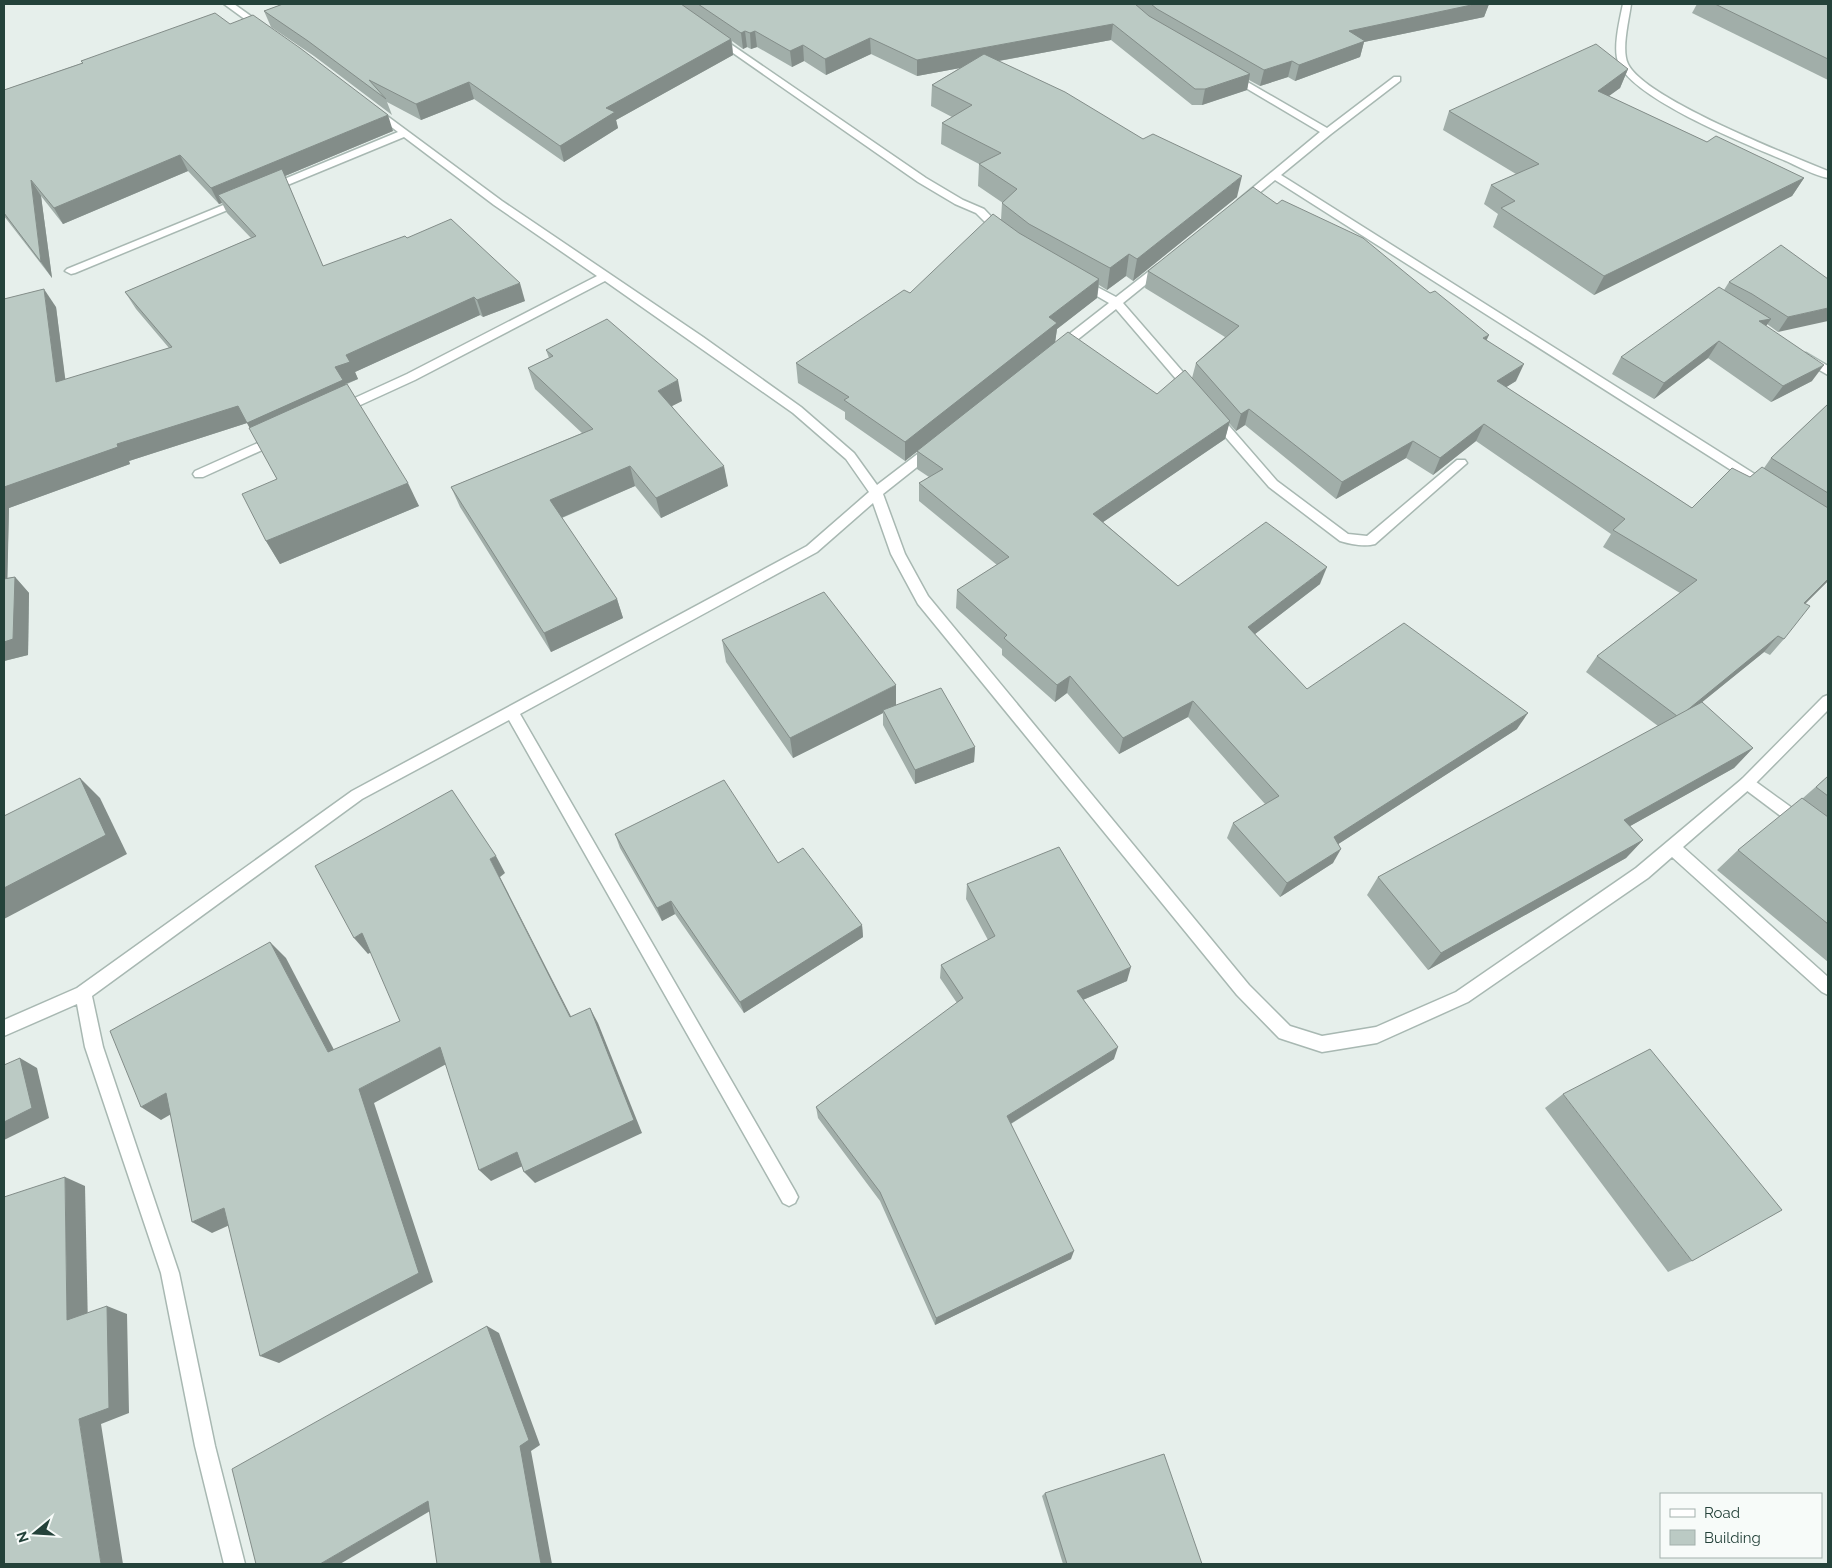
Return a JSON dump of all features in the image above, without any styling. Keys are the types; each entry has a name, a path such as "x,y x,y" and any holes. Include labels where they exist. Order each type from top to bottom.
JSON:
{"street":[{"path":"228,4 278,38"},
{"path":"1628,4 1622,39 1623,65 1635,81 1666,100 1736,135 1828,175"},
{"path":"708,32 922,180 959,202 980,211 1009,238"},
{"path":"1226,73 1328,132"},
{"path":"1231,211 1397,79"},
{"path":"361,100 498,203 699,340 797,410 850,456 876,493 898,554 924,600 1243,990 1285,1032 1322,1044 1377,1035 1462,997 1642,873 1747,783 1828,701"},
{"path":"72,271 406,133"},
{"path":"1276,176 1778,494"},
{"path":"1050,355 1173,257"},
{"path":"331,413 411,377 604,277"},
{"path":"1073,278 1116,302 1273,484 1345,538 1370,541 1461,464"},
{"path":"1796,350 1828,371"},
{"path":"199,474 287,434"},
{"path":"4,1028 83,993 357,795 812,549 876,493 942,441"},
{"path":"511,711 789,1197"},
{"path":"1747,783 1828,843"},
{"path":"1672,848 1828,987"},
{"path":"83,993 94,1048 170,1273 205,1446 234,1564"}],"building":[{"path":"283,4 681,4 731,39 606,108 615,112 560,146 469,82 416,104 369,80 386,99 264,11"},
{"path":"698,4 1135,4 1149,16 1250,74 1205,89 1195,89 1113,24 917,60 870,38 825,59 803,45 790,51 755,31 741,33"},
{"path":"1151,4 1476,4 1349,31 1365,41 1299,65 1292,61 1264,70"},
{"path":"1715,4 1828,4 1828,59"},
{"path":"215,13 230,24 253,15 388,115 211,188 180,155 54,208 31,180 41,262 4,213 4,90 83,63 81,61"},
{"path":"1596,44 1628,69 1598,91 1707,142 1716,136 1804,178 1604,276 1501,208 1515,201 1491,185 1539,164 1449,111"},
{"path":"984,54 1065,92 1143,139 1153,134 1242,176 1137,259 1129,254 1110,268 1029,224 1002,203 1017,189 979,164 1001,153 942,123 972,105 932,85"},
{"path":"282,169 323,266 405,236 407,238 451,219 520,283 477,300 474,297 346,355 350,362 335,367 343,380 247,423 238,406 117,444 118,447 4,487 4,299 44,289 56,382 172,347 125,292 256,236 218,195"},
{"path":"1253,187 1277,204 1282,200 1363,238 1430,293 1435,291 1489,335 1483,338 1524,364 1497,381 1692,508 1732,468 1750,477 1762,467 1828,508 1828,579 1804,603 1810,606 1784,639 1778,636 1685,712 1677,716 1597,656 1697,580 1613,530 1625,519 1484,424 1440,458 1413,441 1342,482 1249,409 1241,414 1196,363 1239,326 1148,271"},
{"path":"993,214 1019,233 1099,279 1049,317 1057,323 905,442 844,400 849,397 796,363 904,290 910,293"},
{"path":"1781,245 1828,279 1828,308 1788,317 1729,282"},
{"path":"1719,287 1771,319 1759,321 1824,365 1783,386 1719,341 1664,383 1621,357"},
{"path":"607,319 678,380 658,391 724,466 656,498 630,466 550,500 617,599 544,633 451,487 593,429 528,368 553,356 546,350"},
{"path":"1068,332 1157,394 1185,370 1230,421 1093,514 1178,586 1266,522 1327,567 1248,627 1307,689 1404,623 1528,713 1334,837 1341,849 1287,883 1233,823 1279,796 1193,701 1123,738 1070,676 1057,685 1004,638 1007,635 957,590 1009,557 919,483 943,469 917,451"},
{"path":"347,384 408,483 266,541 242,494 277,479 249,428"},
{"path":"1828,404 1828,493 1771,458"},
{"path":"15,577 13,639 4,642 4,579"},
{"path":"824,592 896,685 790,738 722,640"},
{"path":"941,688 975,747 915,770 883,710"},
{"path":"1702,702 1753,748 1624,820 1643,840 1441,953 1378,877"},
{"path":"1828,776 1828,796 1816,787"},
{"path":"80,778 106,835 4,888 4,816"},
{"path":"724,780 778,863 803,848 862,925 740,1002 671,901 657,908 615,834"},
{"path":"452,790 496,856 490,859 570,1017 590,1008 634,1120 524,1172 517,1152 479,1170 440,1047 359,1089 419,1273 260,1356 224,1208 192,1222 166,1093 141,1107 110,1031 270,942 328,1052 400,1021 362,933 354,938 315,866"},
{"path":"1802,798 1828,817 1828,924 1738,850"},
{"path":"1059,847 1131,967 1077,991 1118,1047 1007,1116 1074,1251 936,1318 880,1192 816,1107 963,998 941,965 995,936 967,884"},
{"path":"1650,1049 1782,1210 1692,1261 1563,1094"},
{"path":"20,1058 32,1108 4,1122 4,1065"},
{"path":"65,1177 67,1320 107,1306 109,1408 79,1419 101,1564 4,1564 4,1197"},
{"path":"487,1326 529,1440 520,1446 541,1564 437,1564 428,1501 320,1564 256,1564 232,1469"},
{"path":"1164,1454 1202,1564 1067,1564 1045,1493"}]}
